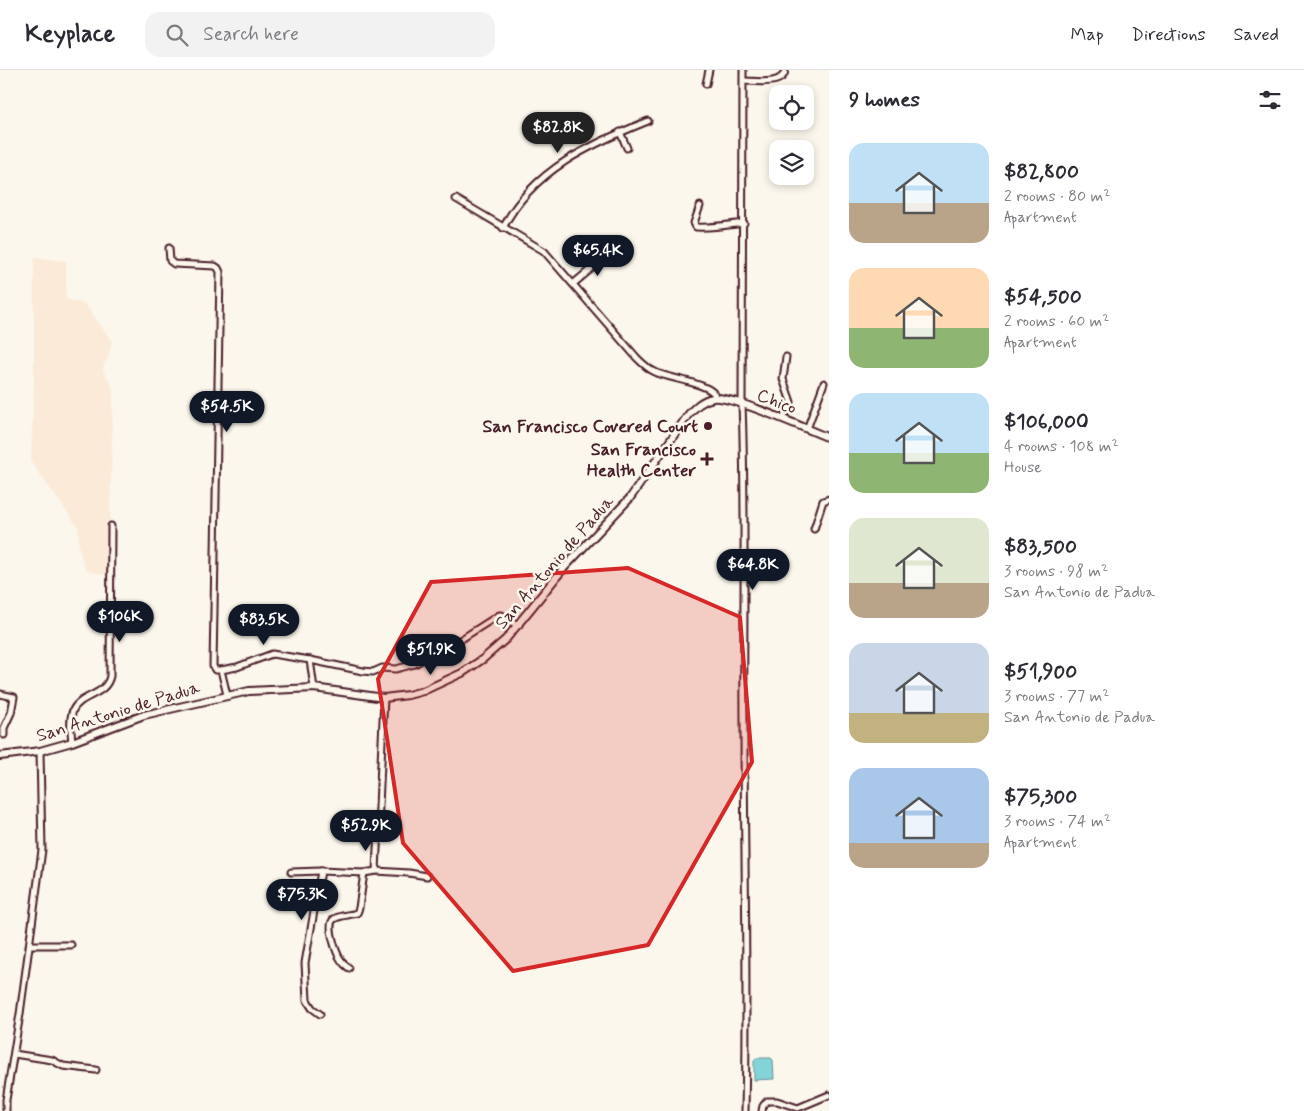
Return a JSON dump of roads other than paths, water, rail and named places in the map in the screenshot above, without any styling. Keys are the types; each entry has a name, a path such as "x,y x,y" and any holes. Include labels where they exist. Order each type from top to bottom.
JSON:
{"street":[{"path":"706,84 709,70"},
{"path":"744,70 742,404 744,450 745,1111"},
{"path":"744,81 781,79 784,76 785,70"},
{"path":"503,228 511,211 525,193 552,170 579,152 648,121"},
{"path":"620,132 627,148"},
{"path":"456,200 544,251 636,358 647,367 672,378 704,386 713,391 716,397 742,404"},
{"path":"700,206 694,223 696,227 710,228 717,225 744,224"},
{"path":"169,248 170,261 174,264 215,266 220,272 213,666 215,670 237,667 272,654 362,671 373,672 381,668 396,669 415,664 432,653 452,645 499,615 502,615 507,622 519,625"},
{"path":"573,284 609,254"},
{"path":"783,419 791,402 783,379 786,357"},
{"path":"807,429 824,383"},
{"name":"San Antonio de Padua","path":"0,756 40,751 72,742 144,715 249,691 314,688 384,698 423,691 462,673 483,659 519,625 554,579 630,498 688,415 702,402 716,397"},
{"name":"Chico","path":"742,404 829,438"},
{"path":"814,529 823,501 829,498"},
{"path":"72,742 71,721 74,708 107,685 110,676 110,526"},
{"path":"310,660 314,688"},
{"path":"221,670 227,695"},
{"path":"0,694 14,697 11,713 4,728 4,735"},
{"path":"376,871 384,698"},
{"path":"6,1111 6,1100 30,945 42,850 40,751"},
{"path":"320,1014 312,1008 307,1000 305,963 321,871"},
{"path":"291,872 364,873 376,871 427,876"},
{"path":"349,968 339,958 332,937 332,922 335,918 355,914 358,911 364,873"},
{"path":"30,945 71,944"},
{"path":"14,1054 52,1060 63,1066 96,1070"},
{"path":"762,1111 763,1106 768,1102 777,1101 798,1108 829,1095"}],"water":[{"path":"756,1058 771,1058 773,1060 774,1079 754,1080 754,1060"}],"place":[{"name":"San Francisco Covered Court","path":"708,426"},
{"name":"San Francisco Health Center","path":"707,459"}]}
